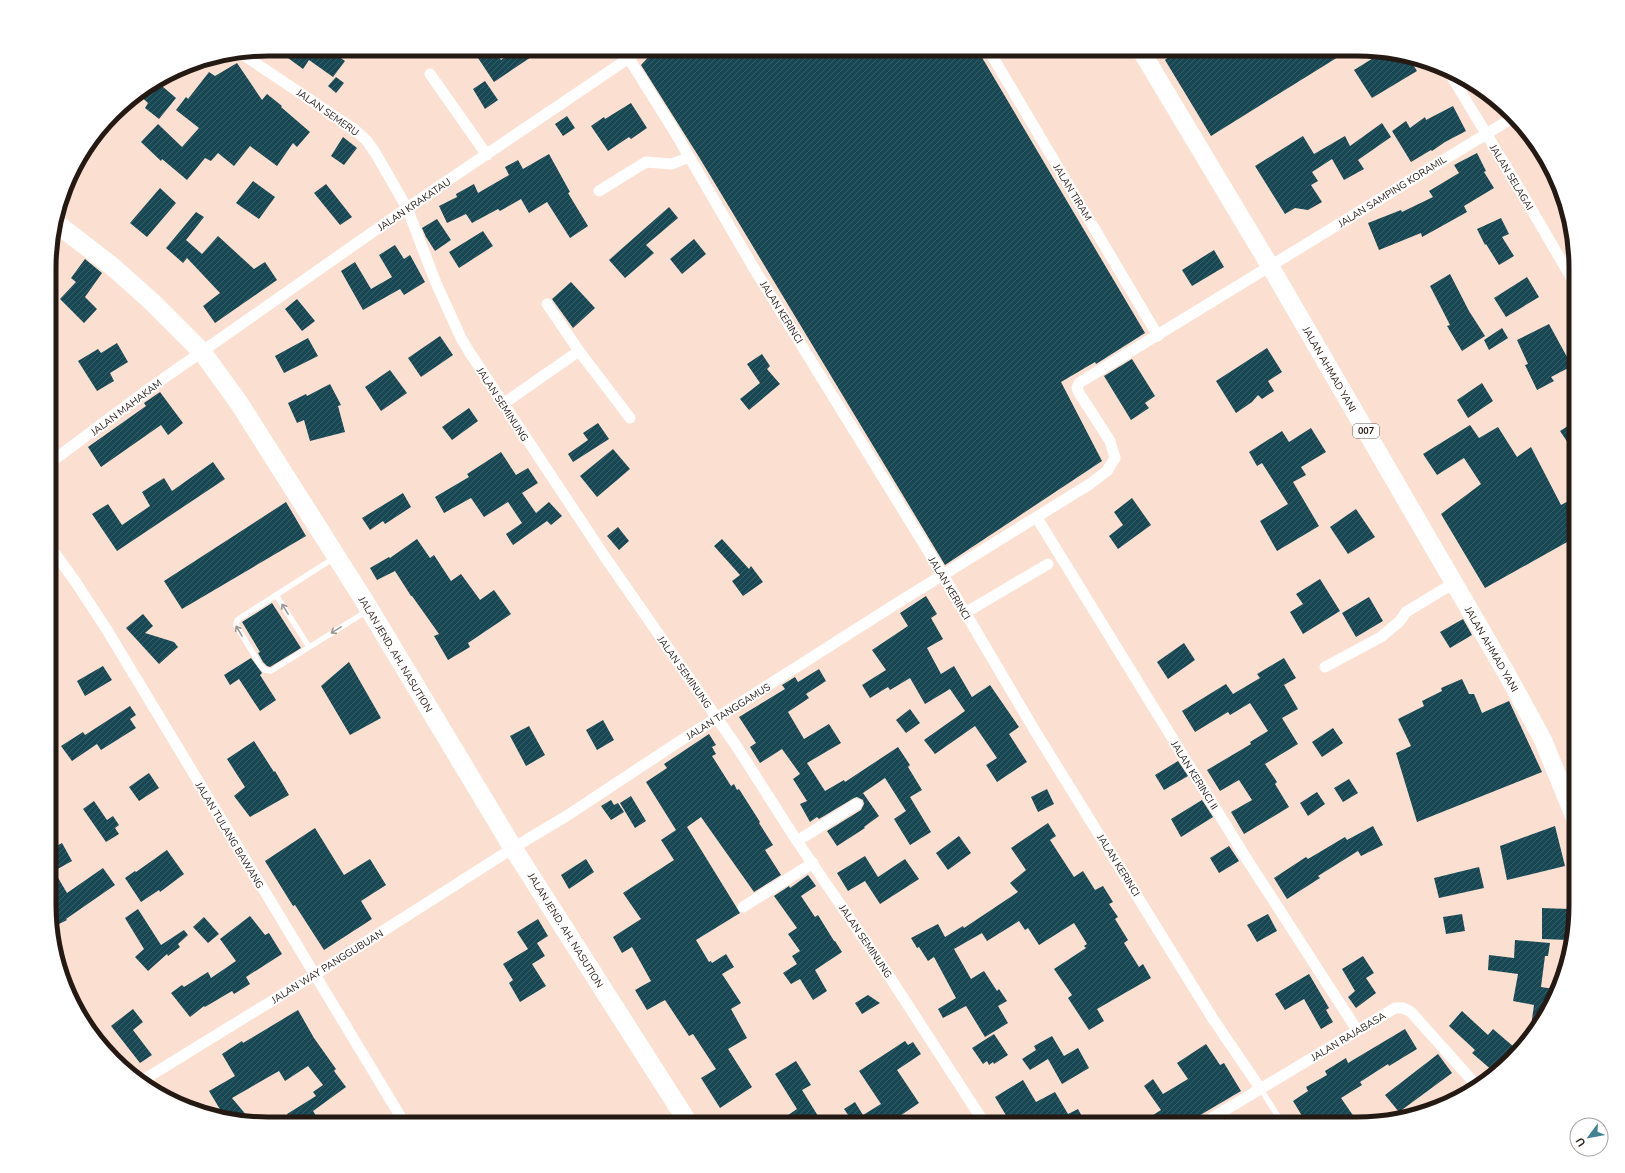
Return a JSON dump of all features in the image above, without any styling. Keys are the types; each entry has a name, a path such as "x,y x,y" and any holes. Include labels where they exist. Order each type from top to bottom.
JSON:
{"highway":[{"name":"JALAN JEND. AH. NASUTION","path":"60,226 113,267 152,301 202,352 239,403 336,556 513,848 685,1117"}],"main road":[{"name":"JALAN AHMAD YANI","path":"1144,56 1270,266 1508,676 1543,740 1569,804"}],"street":[{"name":"JALAN KRAKATAU","path":"202,352 407,208 486,155 623,56"},
{"name":"JALAN KERINCI","path":"627,56 689,156 752,264 965,612 1035,731 1213,1019 1260,1088"},
{"name":"JALAN TIRAM","path":"992,56 1158,336"},
{"name":"JALAN SEMERU","path":"247,57 354,128 367,141 407,208"},
{"path":"430,74 486,155"},
{"name":"JALAN SELAGAI","path":"1452,79 1515,181 1569,274"},
{"name":"JALAN SAMPING KORAMIL","path":"1158,336 1509,120"},
{"path":"599,191 646,162 672,164 689,156"},
{"name":"JALAN SEMINUNG","path":"407,208 436,283 461,338 503,404 671,654 717,718 797,841 814,863 980,1117"},
{"path":"547,304 579,351 630,418"},
{"name":"JALAN TANGGAMUS","path":"513,848 568,815 671,747 942,575 1037,518 1090,484 1107,471 1115,458 1110,441 1077,388 1079,383 1158,336"},
{"path":"503,404 579,351"},
{"name":"JALAN MAHAKAM","path":"56,458 202,352"},
{"name":"JALAN KERINCI II","path":"1037,518 1242,851 1357,1030"},
{"name":"JALAN TULANG BAWANG","path":"56,555 107,630 401,1117"},
{"path":"965,612 1048,564"},
{"path":"1325,667 1381,636 1400,621 1406,612 1454,583"},
{"path":"797,841 858,804"},
{"name":"JALAN WAY PANGGUBUAN","path":"146,1078 314,975 513,848"},
{"path":"742,907 814,863"},
{"name":"JALAN RAJABASA","path":"1213,1117 1395,1008 1403,1008 1411,1012 1473,1082"}],"lane":[{"path":"336,556 237,620 236,625 260,665 265,670 271,671 369,610"},
{"path":"276,595 309,647"},
{"name":"JALAN KERINCI","path":"1260,1088 1279,1117"}],"building":[{"path":"290,56 338,56 345,61 333,77 309,60 303,69 288,58"},
{"path":"477,56 498,56 501,60 507,56 533,56 494,82"},
{"path":"649,56 981,56 1145,333 1096,364 1095,362 1061,382 1102,461 945,565 699,157 641,65"},
{"path":"1170,56 1340,56 1211,136 1165,60"},
{"path":"1375,57 1412,63 1417,71 1372,98 1354,70"},
{"path":"237,63 262,100 267,94 310,132 297,147 293,143 277,166 250,146 234,166 218,153 211,161 205,158 187,180 162,159 161,161 141,142 158,124 182,147 199,128 176,110 186,97 188,99 209,72 215,76"},
{"path":"336,77 344,83 336,93 328,86"},
{"path":"485,81 498,100 485,109 473,89"},
{"path":"159,86 161,88 162,86 176,98 159,119 145,108 148,103 142,98"},
{"path":"631,103 647,128 631,139 629,137 608,151 591,126 604,117 605,119"},
{"path":"1453,106 1466,131 1411,162 1392,131 1406,121 1410,128 1425,117 1426,120"},
{"path":"567,116 575,128 563,136 555,124"},
{"path":"1382,123 1391,137 1358,160 1364,169 1344,180 1332,159 1312,172 1318,181 1311,185 1322,202 1308,210 1295,208 1285,214 1255,166 1303,136 1314,154 1345,136 1350,146"},
{"path":"343,137 357,148 344,165 331,156"},
{"path":"1477,153 1486,171 1484,172 1494,188 1464,206 1467,212 1422,237 1421,233 1379,250 1368,223 1401,210 1402,212 1433,197 1429,191 1459,173 1454,165"},
{"path":"549,154 570,192 568,193 588,226 570,238 547,202 529,213 521,199 500,211 498,209 472,223 466,214 447,223 439,206 457,197 456,194 474,184 478,193 509,175 505,167 518,160 523,169"},
{"path":"253,181 275,197 259,219 236,203"},
{"path":"326,184 352,217 340,225 314,193"},
{"path":"160,188 176,203 147,237 130,223"},
{"path":"669,207 678,218 646,245 654,253 625,278 609,260"},
{"path":"196,212 204,217 186,240 202,254 218,236 254,269 265,262 277,280 215,323 203,306 220,293 187,258 183,263 166,248"},
{"path":"1501,218 1509,234 1502,237 1514,256 1499,265 1486,244 1485,245 1477,229"},
{"path":"437,219 451,240 435,251 422,228"},
{"path":"483,231 493,246 459,268 449,252"},
{"path":"694,239 706,254 682,274 670,259"},
{"path":"395,245 404,259 410,255 425,282 404,295 400,289 363,310 341,271 355,262 371,289 392,277 379,255"},
{"path":"1214,250 1224,267 1192,286 1182,270"},
{"path":"85,259 102,273 85,297 97,309 84,323 60,299 76,282 71,278"},
{"path":"1450,274 1469,311 1485,336 1462,351 1447,326 1450,325 1430,286"},
{"path":"1527,277 1539,297 1506,317 1494,298"},
{"path":"571,282 595,308 573,328 552,299"},
{"path":"297,299 315,321 302,331 285,309"},
{"path":"1549,324 1569,361 1569,368 1551,377 1554,381 1537,390 1525,365 1528,364 1517,340"},
{"path":"1502,328 1508,338 1489,350 1484,340"},
{"path":"440,336 453,355 421,377 408,358"},
{"path":"308,338 318,356 284,373 275,356"},
{"path":"117,343 128,362 110,373 114,381 97,391 78,361 98,349 101,353"},
{"path":"1267,348 1282,372 1268,381 1274,391 1262,399 1258,395 1252,402 1236,413 1216,381"},
{"path":"762,354 770,366 767,369 780,384 749,410 740,399 760,383 747,364"},
{"path":"1132,359 1155,396 1145,403 1149,408 1131,420 1104,376"},
{"path":"390,370 407,393 381,411 365,387"},
{"path":"1482,383 1493,401 1468,418 1457,400"},
{"path":"330,384 341,405 338,406 345,432 310,441 304,420 297,423 288,403 306,394 307,396"},
{"path":"160,392 183,423 168,435 161,425 101,467 88,447 146,406 144,403"},
{"path":"469,408 478,421 452,440 442,427"},
{"path":"598,423 609,439 573,462 568,454 588,440 583,433"},
{"path":"1470,425 1479,438 1498,427 1517,457 1531,447 1561,505 1569,501 1569,541 1485,588 1441,514 1481,484 1464,458 1437,475 1423,454"},
{"path":"1569,425 1569,444 1560,431"},
{"path":"1311,428 1326,452 1301,467 1306,475 1293,482 1319,526 1277,551 1260,521 1288,504 1262,463 1257,466 1249,452 1282,431 1289,442"},
{"path":"613,449 630,469 597,497 580,476"},
{"path":"501,452 516,475 528,468 538,483 522,493 536,513 549,502 562,516 551,525 547,521 513,545 506,534 522,523 508,502 484,517 471,498 444,513 435,497 469,477 467,474"},
{"path":"213,462 225,479 117,551 92,514 108,504 122,525 150,506 142,492 164,478 172,491"},
{"path":"403,493 411,507 385,524 383,521 370,530 362,518"},
{"path":"1132,498 1151,525 1118,549 1109,536 1123,525 1114,512"},
{"path":"286,502 306,536 182,609 164,581"},
{"path":"1356,509 1375,537 1348,554 1330,527"},
{"path":"618,527 629,541 619,550 607,536"},
{"path":"417,539 430,558 434,555 451,581 461,574 480,600 494,590 511,614 468,643 470,647 448,660 434,636 439,634 395,571 377,580 370,568 389,557 390,558"},
{"path":"722,539 749,569 751,566 763,582 743,596 732,581 740,575 714,546"},
{"path":"1320,579 1340,611 1303,634 1290,612 1303,604 1296,594"},
{"path":"926,596 937,614 931,618 943,639 927,648 941,674 954,666 972,697 990,685 1019,727 1009,734 1027,762 997,782 986,765 997,758 975,726 935,754 924,740 965,711 950,689 925,704 910,678 890,690 888,687 870,698 862,685 886,670 872,650 908,626 900,613"},
{"path":"1369,597 1383,621 1356,637 1342,613"},
{"path":"272,603 301,648 270,667 263,662 258,653 260,652 242,622"},
{"path":"143,614 153,626 145,633 174,642 178,647 159,664 126,628"},
{"path":"1463,619 1472,635 1450,648 1440,632"},
{"path":"1184,643 1195,660 1168,679 1157,662"},
{"path":"251,658 262,673 260,675 276,700 260,711 239,679 230,685 224,675"},
{"path":"1284,658 1296,678 1284,685 1298,709 1282,718 1298,744 1265,764 1277,782 1275,784 1289,807 1244,834 1231,812 1252,800 1239,780 1220,791 1207,770 1251,744 1250,742 1268,731 1250,703 1230,715 1228,712 1195,732 1182,711 1226,684 1233,694 1260,678 1257,674"},
{"path":"349,662 381,718 350,735 321,686"},
{"path":"103,666 112,680 85,696 77,681"},
{"path":"819,669 826,681 806,694 809,698 788,712 804,739 829,724 841,743 807,763 825,791 844,780 845,782 898,747 910,765 908,767 922,790 910,797 931,832 910,845 894,819 906,811 885,778 863,793 879,816 864,827 865,828 837,846 827,831 861,810 864,804 863,800 857,797 854,798 819,819 817,817 810,822 800,804 807,801 793,779 800,774 782,749 760,763 750,747 756,743 739,717 785,689 782,685 795,677 798,682"},
{"path":"1462,679 1469,694 1474,694 1482,713 1509,701 1542,772 1417,822 1396,753 1411,746 1398,719 1424,706 1422,701 1442,691 1441,688"},
{"path":"130,706 136,715 130,719 136,728 101,750 97,744 72,761 61,746 83,732 85,735"},
{"path":"910,709 920,723 906,733 896,720"},
{"path":"603,720 614,740 597,750 586,730"},
{"path":"529,726 545,755 526,766 510,736"},
{"path":"1333,728 1343,743 1322,757 1312,742"},
{"path":"709,734 716,745 712,747 716,754 712,756 731,786 734,784 737,790 739,789 760,822 759,823 773,845 765,850 781,875 754,892 701,817 687,827 740,913 696,940 709,962 711,961 712,963 726,954 734,967 722,974 741,1003 731,1009 747,1038 728,1049 752,1087 720,1108 701,1078 716,1069 693,1034 689,1036 665,1000 647,1010 635,990 651,981 632,947 622,953 613,937 641,919 623,893 674,860 661,840 676,830 646,782 667,768 664,764"},
{"path":"254,741 274,772 275,771 289,795 250,817 234,796 245,787 227,759"},
{"path":"1178,761 1188,776 1164,790 1155,775"},
{"path":"149,773 159,788 139,801 129,787"},
{"path":"1349,779 1358,793 1343,802 1334,788"},
{"path":"1047,789 1054,804 1038,812 1031,797"},
{"path":"1317,792 1325,804 1308,816 1300,803"},
{"path":"631,796 646,821 635,828 620,803"},
{"path":"611,800 614,805 618,803 624,812 611,820 601,806"},
{"path":"1202,800 1213,817 1181,837 1171,819"},
{"path":"94,801 107,820 113,816 119,825 115,828 119,834 106,842 83,809"},
{"path":"1048,823 1056,836 1050,840 1074,877 1083,871 1095,890 1103,886 1113,902 1109,904 1118,917 1115,919 1128,940 1124,943 1139,967 1143,964 1151,978 1097,1009 1104,1021 1089,1030 1068,998 1072,995 1054,969 1086,948 1084,946 1087,944 1074,923 1039,945 1028,928 1025,930 1019,921 987,941 982,933 954,949 971,979 984,971 997,991 999,989 1007,1001 998,1006 1008,1023 985,1037 966,1006 943,1018 938,1009 956,998 934,957 928,961 911,938 938,924 945,937 963,926 964,928 1018,892 1010,883 1026,870 1011,848"},
{"path":"1373,826 1383,845 1361,856 1358,851 1318,876 1320,878 1287,899 1274,878 1306,857 1308,859 1345,837 1347,840"},
{"path":"1555,826 1565,866 1507,880 1500,846"},
{"path":"315,828 344,875 370,859 386,885 361,901 372,919 324,950 295,905 293,906 265,861"},
{"path":"959,836 971,853 948,870 936,853"},
{"path":"62,843 72,861 56,870 56,846"},
{"path":"1229,846 1239,861 1219,873 1210,858"},
{"path":"167,850 184,874 160,892 159,890 141,902 125,878"},
{"path":"865,856 878,877 905,859 919,879 880,904 865,881 848,891 837,873"},
{"path":"586,859 594,872 569,889 561,875"},
{"path":"1479,867 1484,888 1439,898 1434,878"},
{"path":"103,868 115,885 66,919 67,920 57,925 56,874 67,893"},
{"path":"808,875 816,886 801,896 815,917 818,915 842,952 815,970 827,991 813,1000 800,979 791,984 783,973 797,964 792,956 800,951 788,934 797,928 774,896 789,886 790,888"},
{"path":"1542,908 1569,909 1566,940 1542,939"},
{"path":"138,909 161,945 184,930 188,935 178,944 180,947 168,956 167,954 148,971 135,957 144,949 125,918"},
{"path":"1268,914 1277,931 1257,942 1247,925"},
{"path":"1462,914 1465,931 1446,934 1443,917"},
{"path":"250,916 265,935 269,933 282,954 246,977 250,984 234,994 232,991 205,1007 204,1006 190,1017 171,993 182,985 184,987 208,972 211,978 236,961 220,939"},
{"path":"204,917 219,934 208,943 193,927"},
{"path":"538,919 548,936 537,943 545,956 532,964 546,986 520,1002 509,983 513,980 503,964 528,949 517,932"},
{"path":"1515,940 1550,943 1548,956 1545,956 1541,987 1552,989 1541,1011 1531,1026 1534,1005 1513,1001 1518,974 1488,970 1489,955 1514,958"},
{"path":"1363,956 1374,973 1366,978 1376,993 1356,1008 1348,997 1355,991 1342,969"},
{"path":"1309,974 1329,1008 1326,1010 1333,1022 1321,1029 1304,999 1285,1010 1275,994"},
{"path":"868,995 880,1003 862,1014 855,1003"},
{"path":"133,1009 143,1022 133,1030 152,1055 140,1063 111,1026"},
{"path":"298,1010 314,1038 336,1069 334,1071 346,1087 313,1111 317,1117 289,1117 287,1114 316,1096 313,1092 323,1085 308,1066 285,1081 279,1071 232,1098 247,1116 221,1112 209,1091 235,1076 222,1054 242,1041 243,1043"},
{"path":"1462,1011 1488,1035 1493,1029 1514,1047 1491,1069 1472,1053 1475,1050 1449,1026"},
{"path":"1405,1029 1417,1049 1389,1066 1388,1064 1360,1082 1362,1085 1341,1098 1354,1117 1303,1117 1293,1101 1308,1091 1306,1087 1327,1075 1325,1071 1346,1058 1348,1063"},
{"path":"994,1034 1008,1055 994,1064 993,1062 989,1065 987,1061 983,1064 972,1048"},
{"path":"1052,1036 1064,1056 1078,1048 1089,1068 1062,1084 1048,1059 1030,1070 1022,1059 1036,1050 1034,1046"},
{"path":"905,1041 908,1045 913,1042 921,1054 897,1070 919,1103 898,1117 850,1117 844,1109 855,1102 863,1115 881,1104 859,1071"},
{"path":"1206,1044 1220,1065 1224,1063 1241,1091 1197,1117 1150,1117 1161,1110 1144,1086 1153,1079 1163,1094 1188,1079 1177,1063"},
{"path":"1438,1054 1452,1073 1399,1112 1385,1095"},
{"path":"796,1061 811,1085 802,1090 819,1117 785,1117 797,1109 775,1074"},
{"path":"1023,1080 1036,1102 1055,1092 1068,1114 1078,1109 1082,1117 1007,1117 995,1097"}]}
